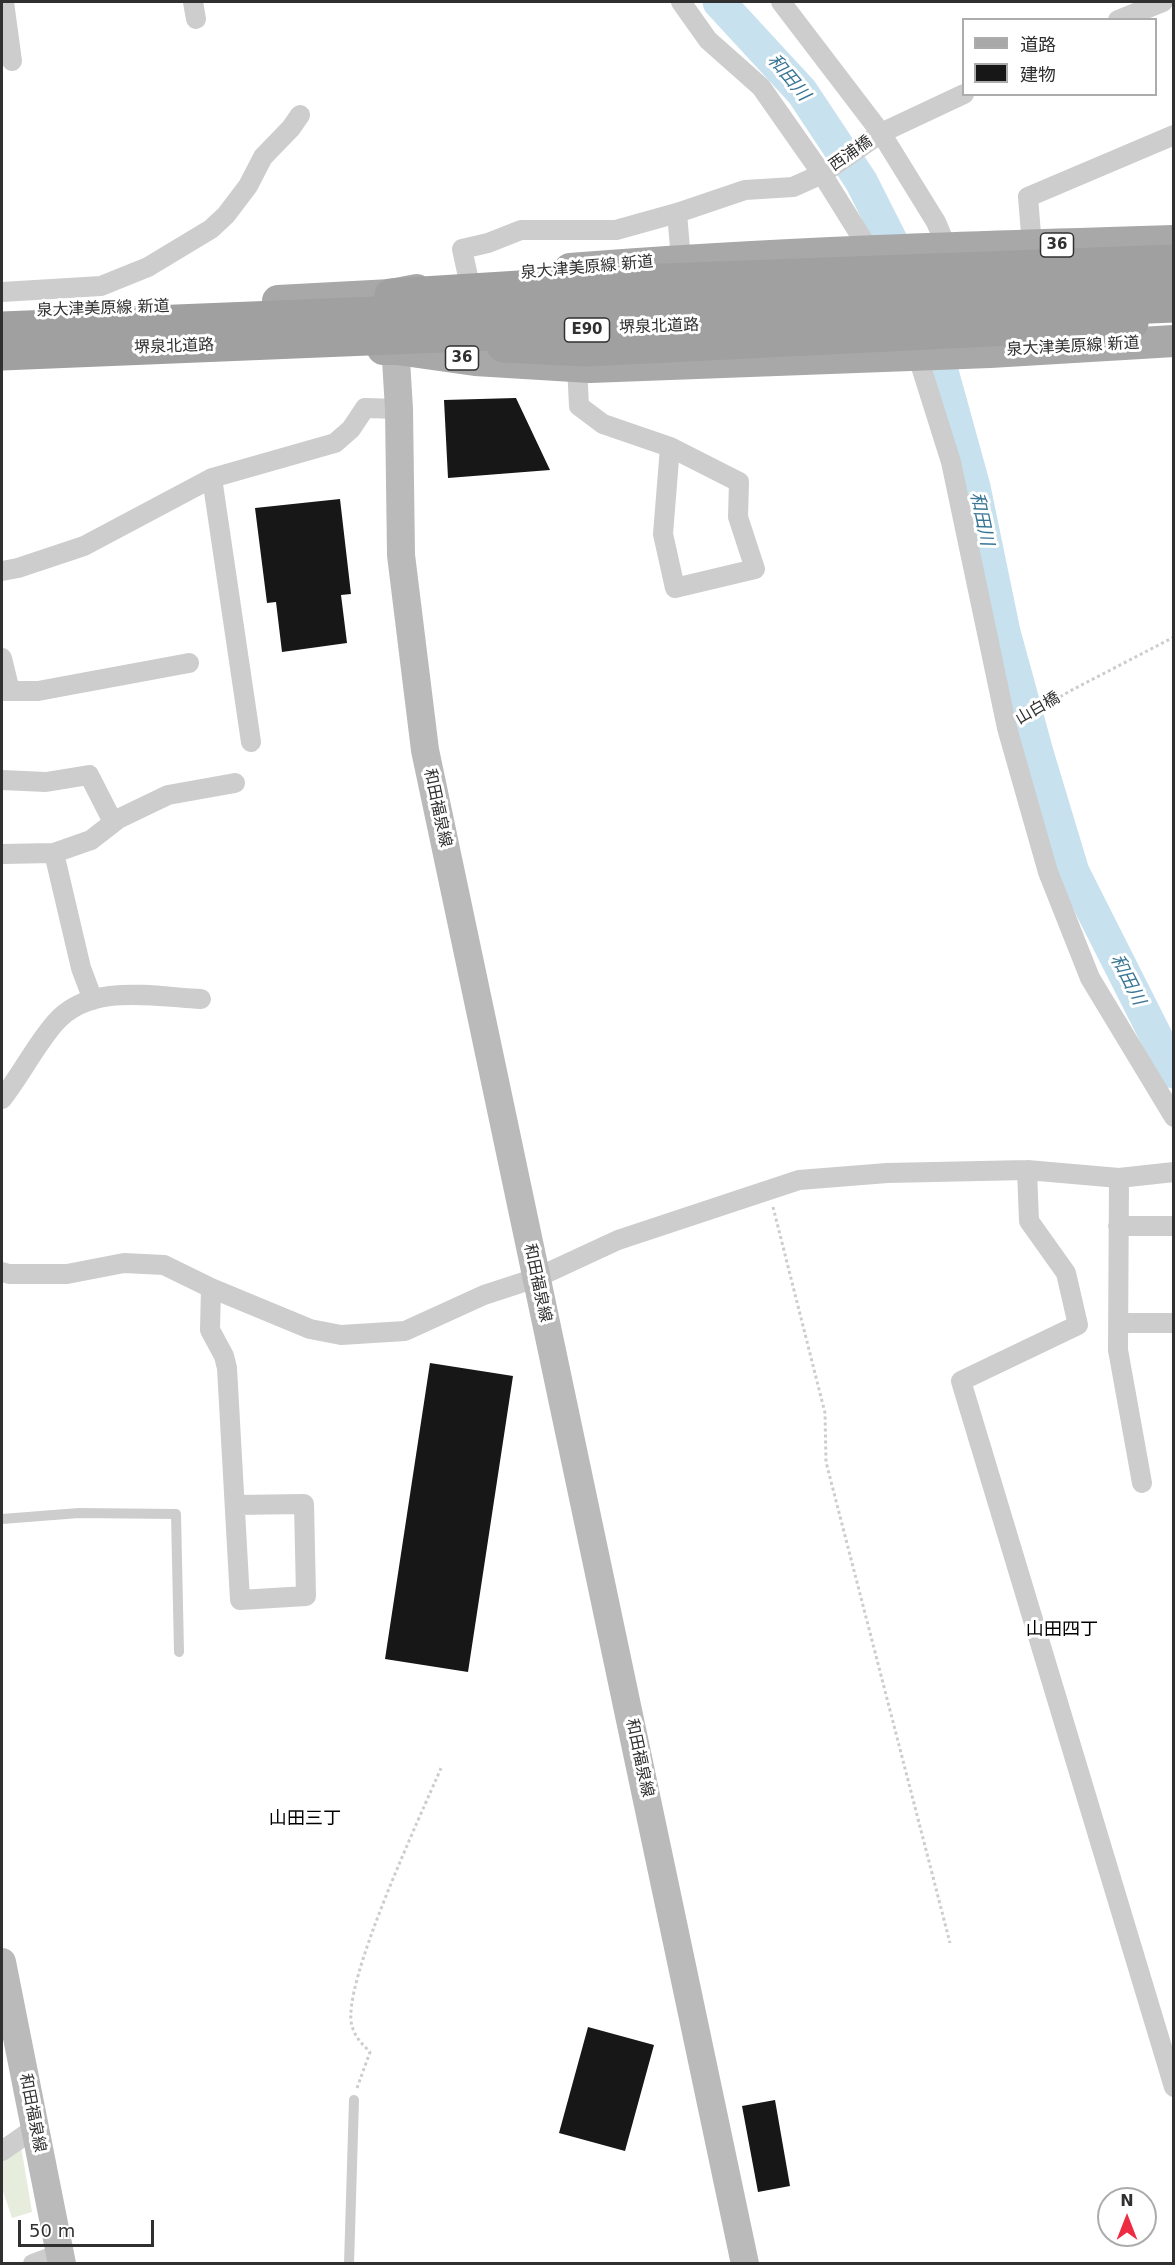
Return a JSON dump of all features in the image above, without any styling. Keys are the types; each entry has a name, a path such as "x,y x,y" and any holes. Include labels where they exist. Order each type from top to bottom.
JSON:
{"highway":[{"path":"391,295 584,283 1173,261"},
{"name":"堺泉北道路","path":"2,328 1173,281"},
{"name":"堺泉北道路","path":"2,354 1173,306"},
{"path":"397,349 474,345 582,358 1173,321"}],"main road":[{"name":"泉大津美原線 新道","path":"2,313 391,295 506,274 681,260 943,248 1173,242"},
{"name":"和田福泉線","path":"391,295 397,349 400,555 425,750 745,2264"},
{"name":"泉大津美原線 新道","path":"582,358 990,352 1173,341"},
{"path":"2,368 397,349"},
{"name":"和田福泉線","path":"2,1962 61,2259"}],"street":[{"path":"4,2 12,61"},
{"path":"681,2 708,40 761,87 822,174 870,251"},
{"path":"781,2 881,133 936,222 943,248"},
{"path":"1123,18 1162,2"},
{"name":"西浦橋","path":"468,281 462,249 488,243 521,230 616,230 677,213 745,190 793,187 822,174 881,133 962,94"},
{"path":"2,292 101,286 148,267 211,229 226,215 248,186 263,157 291,128 300,115"},
{"path":"1032,246 1028,197 1173,135"},
{"path":"677,213 681,260"},
{"path":"920,354 951,462 1007,728 1048,872 1090,978 1173,1117"},
{"path":"582,358 579,406 603,424 670,447 740,482 738,517 755,569 675,588 663,534 670,447"},
{"path":"2,571 84,546 212,478 335,443 351,429 365,408 399,409"},
{"path":"212,478 251,742"},
{"path":"2,658 6,691 38,691 189,663"},
{"path":"2,780 46,782 89,775 113,822"},
{"path":"2,854 54,853 91,840 113,822 168,795 235,783"},
{"path":"54,853 81,968 93,1000"},
{"path":"2,1099 56,1021 82,1003 116,994 201,999"},
{"path":"1027,1170 1029,1221 1066,1273 1078,1325 961,1381 1173,2087"},
{"path":"2,1272 67,1274 124,1263 164,1265 211,1288 310,1329 341,1335 405,1331 484,1295 536,1278 618,1240 800,1180 1027,1170 1119,1178 1173,1172"},
{"path":"1119,1178 1118,1350 1142,1483"},
{"path":"1118,1226 1173,1226"},
{"path":"211,1288 210,1330 224,1356 227,1368 240,1600 306,1596 304,1504 235,1505"},
{"path":"1118,1323 1173,1323"},
{"path":"2,2151 35,2128"},
{"path":"33,2264 61,2259"}],"lane":[{"path":"2,1519 79,1513 176,1514 179,1652"},
{"path":"349,2264 354,2100"}],"path":[{"name":"山白橋","path":"1007,728 1070,691 1173,638"},
{"path":"767,1192 776,1212 825,1413 826,1462 950,1943"},
{"path":"354,2100 370,2052 359,2041 351,2025 352,2004 359,1971 392,1884 441,1768"}],"green space":[{"path":"21,2146 32,2212 12,2218 2,2188 2,2159"}],"building":[{"path":"516,398 550,470 448,478 444,400"},
{"path":"340,499 351,594 341,595 347,643 282,652 276,602 267,603 255,508"},
{"path":"430,1363 513,1376 468,1672 385,1659"},
{"path":"588,2027 654,2045 625,2151 559,2133"},
{"path":"775,2100 790,2186 758,2192 742,2106"}],"waterway":[{"name":"和田川","path":"719,2 802,92 861,181 908,274"},
{"name":"和田川","path":"927,328 943,375 974,487 1004,632 1073,872 1174,1072"}],"district":[{"name":"山田四丁","path":"1062,1630"},
{"name":"山田三丁","path":"305,1819"}]}
